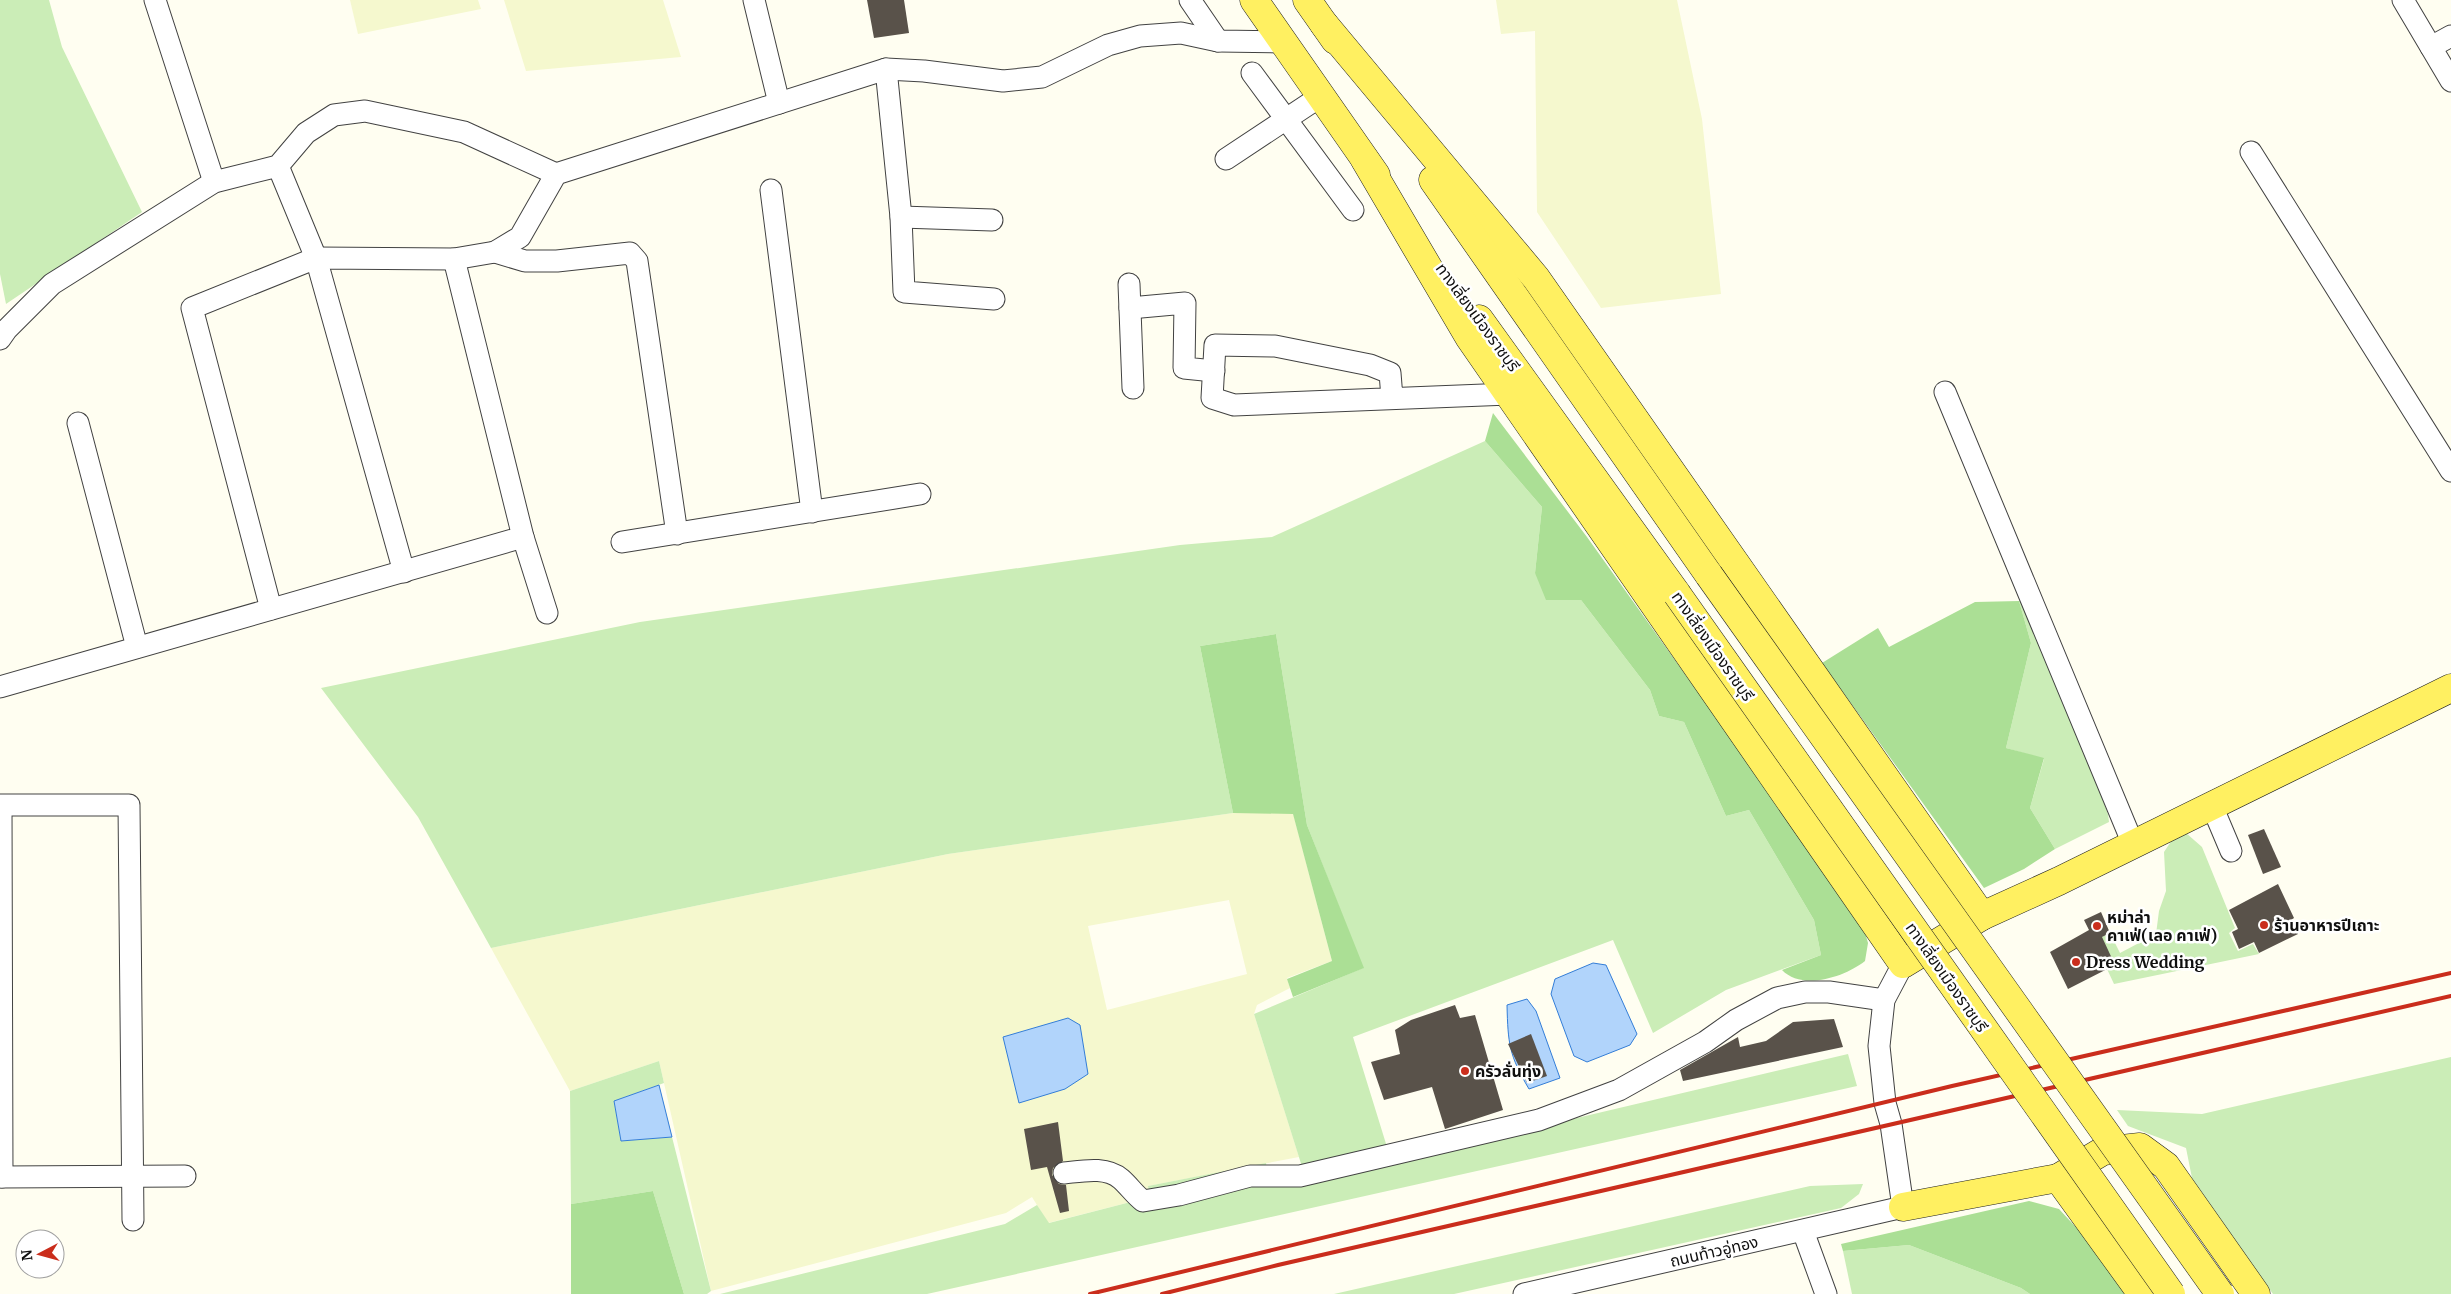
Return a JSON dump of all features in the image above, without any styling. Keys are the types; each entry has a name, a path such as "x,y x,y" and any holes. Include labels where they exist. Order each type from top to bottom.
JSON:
{"main road":[{"name":"ทางเลี่ยงเมืองราชบุรี","path":"1254,0 1365,160 1676,594 2171,1294"},
{"path":"1307,0 1710,575 2220,1294"},
{"path":"1324,24 1536,278 1982,916"},
{"path":"1365,160 1469,336 1903,964 1982,916 2212,806 2451,688"},
{"path":"1903,1207 2058,1178 2103,1151 2140,1148 2166,1166 2256,1294"},
{"path":"2058,1178 2142,1294"}],"street":[{"path":"156,0 214,182"},
{"path":"754,0 779,103"},
{"path":"1190,0 1218,41"},
{"path":"2403,0 2451,81"},
{"path":"0,339 7,329 52,284 214,182 278,166 306,133 334,116 365,111 464,132 556,174 886,70 924,71 1003,81 1042,76 1108,45 1140,36 1180,34 1218,41 1283,42"},
{"path":"2431,47 2451,36"},
{"path":"886,70 901,217 904,292 994,299"},
{"path":"1252,74 1353,210"},
{"path":"1226,159 1321,96"},
{"path":"2251,152 2451,471"},
{"path":"278,166 316,258 404,572"},
{"path":"271,609 192,308 316,258 454,259 495,252 520,237 556,174"},
{"path":"771,190 812,512"},
{"path":"901,217 992,220"},
{"path":"495,252 525,261 557,261 630,253 637,261 677,534"},
{"path":"454,259 523,537 546,613"},
{"path":"1129,284 1133,388"},
{"path":"1130,308 1185,303 1184,368 1214,371"},
{"path":"1392,398 1390,373 1370,365 1275,346 1215,345 1212,398 1234,405 1508,394"},
{"path":"1945,392 2133,844"},
{"path":"78,423 137,646"},
{"path":"622,542 920,494"},
{"path":"0,687 137,646 523,537"},
{"path":"133,1220 133,1176 129,805 1,805 1,1177 133,1176 185,1176"},
{"path":"2212,806 2231,851"},
{"path":"1903,964 1884,1000 1879,1046 1885,1103 1891,1124 1903,1207"},
{"path":"1064,1173 1091,1170 1110,1172 1124,1181 1132,1193 1144,1201 1179,1195 1250,1176 1300,1176 1539,1120 1619,1090 1777,998 1805,992 1829,992 1884,1000"},
{"name":"ถนนท้าวอู่ทอง","path":"1524,1294 1903,1207"},
{"path":"1803,1231 1826,1294"}],"green space":[{"path":"0,0 49,0 62,47 142,212 6,304 0,274"},
{"path":"350,0 478,0 481,9 358,34"},
{"path":"504,0 663,0 681,57 526,71"},
{"path":"1496,0 1677,0 1702,119 1721,294 1601,308 1537,212 1535,31 1501,34"},
{"path":"1493,413 1587,537 1862,922 1868,943 1865,961 1857,967 1835,976 1812,981 1790,976 1782,970 1821,955 1814,920 1749,810 1726,816 1684,722 1659,716 1650,690 1581,600 1546,600 1535,573 1542,507 1485,441"},
{"path":"1485,441 1542,507 1535,573 1581,600 1650,690 1659,716 1684,722 1726,816 1749,810 1814,920 1821,955 1726,990 1653,1033 1613,940 1353,1037 1387,1147 1303,1170 1254,1014 1363,968 1307,825 1276,634 1200,646 1233,813 948,854 491,948 418,817 321,688 640,622 1180,545 1272,537"},
{"path":"2019,601 2030,602 2108,814 2109,822 2055,849 2030,808 2044,759 2006,748 2031,643"},
{"path":"2019,601 2031,643 2006,748 2044,758 2030,808 2055,849 2024,869 1984,888 1822,663 1878,628 1889,647 1975,602"},
{"path":"1276,634 1307,825 1364,968 1293,997 1287,979 1332,961 1293,814 1233,813 1200,646"},
{"path":"1233,813 1293,813 1332,961 1287,978 1290,988 1257,1005 1254,1014 1299,1157 1148,1186 1150,1197 1048,1223 1032,1197 1006,1213 711,1291 659,1061 570,1091 491,948 948,854","holes":["1229,900 1247,974 1107,1010 1088,926"]},
{"path":"2186,833 2202,847 2235,928 2229,933 2238,951 2253,944 2259,954 2114,984 2094,941 2110,933 2120,953 2156,934 2159,911 2166,891 2164,852 2172,840"},
{"path":"1848,1054 1857,1086 927,1294 720,1294 1005,1224 1037,1205 1049,1223 1150,1197 1148,1186 1266,1163 1269,1186 1391,1162"},
{"path":"2451,1057 2451,1294 2273,1294 2192,1178 2186,1148 2128,1126 2117,1110 2202,1114"},
{"path":"659,1061 664,1083 614,1101 621,1141 672,1137 711,1291 707,1294 684,1294 653,1191 571,1204 570,1091"},
{"path":"1863,1184 1859,1194 1841,1208 1454,1294 1334,1294 1810,1186"},
{"path":"653,1191 684,1294 571,1294 571,1204"},
{"path":"2029,1201 2059,1209 2084,1236 2125,1294 2030,1294 2021,1288 1909,1245 1843,1251 1841,1244"},
{"path":"1909,1245 2021,1288 2030,1294 1852,1294 1843,1251"}],"water":[{"path":"1593,963 1606,965 1637,1034 1630,1045 1587,1062 1574,1056 1551,994 1555,979"},
{"path":"1527,999 1536,1011 1560,1078 1529,1089 1517,1067 1511,1049 1507,1005"},
{"path":"1068,1018 1080,1025 1088,1074 1065,1089 1019,1103 1003,1037"},
{"path":"659,1085 672,1137 621,1141 614,1101"}],"building":[{"path":"867,0 904,0 909,33 874,38"},
{"path":"2264,829 2281,867 2263,874 2248,835"},
{"name":"ร้านอาหารปีเถาะ","path":"2278,884 2294,918 2291,920 2298,934 2259,953 2254,942 2239,949 2232,932 2238,929 2229,910"},
{"name":"Dress Wedding","path":"2101,912 2110,933 2102,937 2115,965 2068,989 2050,952 2089,930 2084,920"},
{"name":"ครัวลั่นทุ่ง","path":"1455,1005 1460,1018 1475,1015 1503,1110 1445,1129 1432,1087 1384,1100 1371,1062 1400,1054 1395,1030 1411,1020"},
{"path":"1834,1019 1843,1047 1683,1081 1680,1070 1738,1037 1740,1047 1766,1041 1793,1022"},
{"path":"1531,1034 1547,1076 1527,1083 1508,1044"},
{"path":"1058,1122 1063,1161 1053,1168 1052,1175 1059,1184 1066,1185 1069,1211 1060,1213 1047,1167 1031,1170 1024,1129"}],"railway":[{"path":"1090,1294 1952,1086 2451,973"},
{"path":"1162,1294 1278,1265 2451,996"}],"place":[{"name":"ร้านอาหารปีเถาะ","path":"2264,925"},
{"name":"หม่าล่า คาเฟ่(เลอ คาเฟ่)","path":"2097,926"},
{"name":"Dress Wedding","path":"2076,962"},
{"name":"ครัวลั่นทุ่ง","path":"1465,1071"}]}
